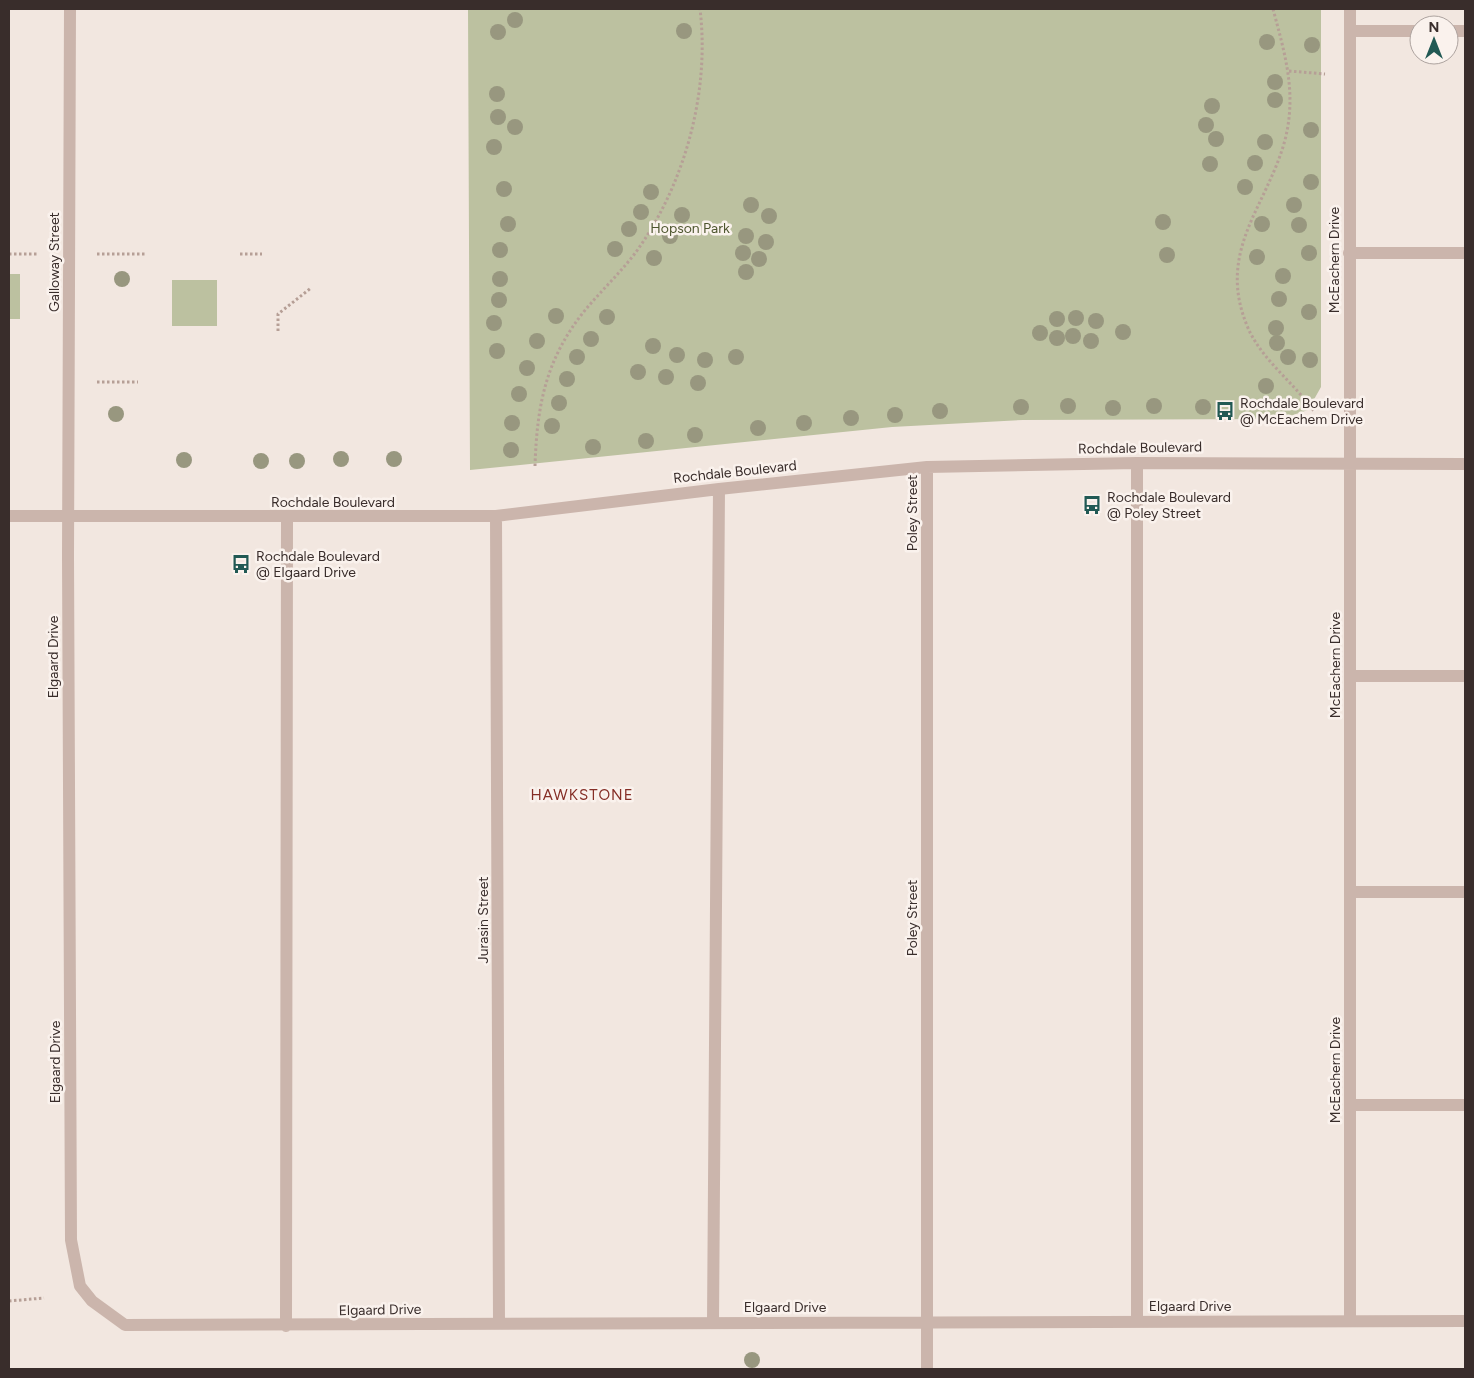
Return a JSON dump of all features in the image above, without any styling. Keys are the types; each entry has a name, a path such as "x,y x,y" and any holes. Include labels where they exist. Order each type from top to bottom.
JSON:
{"street":[{"name":"Galloway Street","path":"68,516 70,9"},
{"name":"McEachern Drive","path":"1350,9 1350,1321"},
{"path":"1350,31 1409,31"},
{"path":"1349,253 1465,252"},
{"name":"Rochdale Boulevard","path":"9,516 496,516 719,489 927,467 1137,463 1465,464"},
{"path":"1137,463 1137,1322"},
{"name":"Poley Street","path":"926,1369 927,467"},
{"path":"713,1322 719,489"},
{"name":"Elgaard Drive","path":"68,516 70,1240 80,1286 92,1301 126,1325 1465,1321"},
{"name":"Jurasin Street","path":"496,516 499,1324"},
{"path":"286,1326 287,517"},
{"path":"1350,676 1465,676"},
{"path":"1351,892 1465,892"},
{"path":"1350,1105 1465,1105"}],"path":[{"path":"535,466 536,429 542,393 559,348 586,309 635,253 672,191 684,156 702,67 700,9"},
{"path":"1273,9 1289,70 1290,110 1285,140 1242,243 1237,266 1238,285 1247,326 1254,340 1314,412"},
{"path":"1289,70 1325,74"},
{"path":"9,254 39,254"},
{"path":"97,254 145,254"},
{"path":"240,254 262,254"},
{"path":"278,331 278,314 311,288"},
{"path":"97,382 138,382"},
{"path":"9,1301 44,1298"}],"green space":[{"name":"Hopson Park","path":"468,9 1321,9 1321,387 1308,410 1281,419 1023,420 892,427 470,470"},
{"path":"9,274 20,274 20,319 9,319"},
{"path":"172,280 217,280 217,326 172,326"}],"place":[{"name":"Rochdale Boulevard @ McEachem Drive","path":"1225,411"},
{"name":"Rochdale Boulevard @ Poley Street","path":"1092,505"},
{"name":"Rochdale Boulevard @ Elgaard Drive","path":"241,564"}],"district":[{"name":"HAWKSTONE","path":"582,795"}]}
